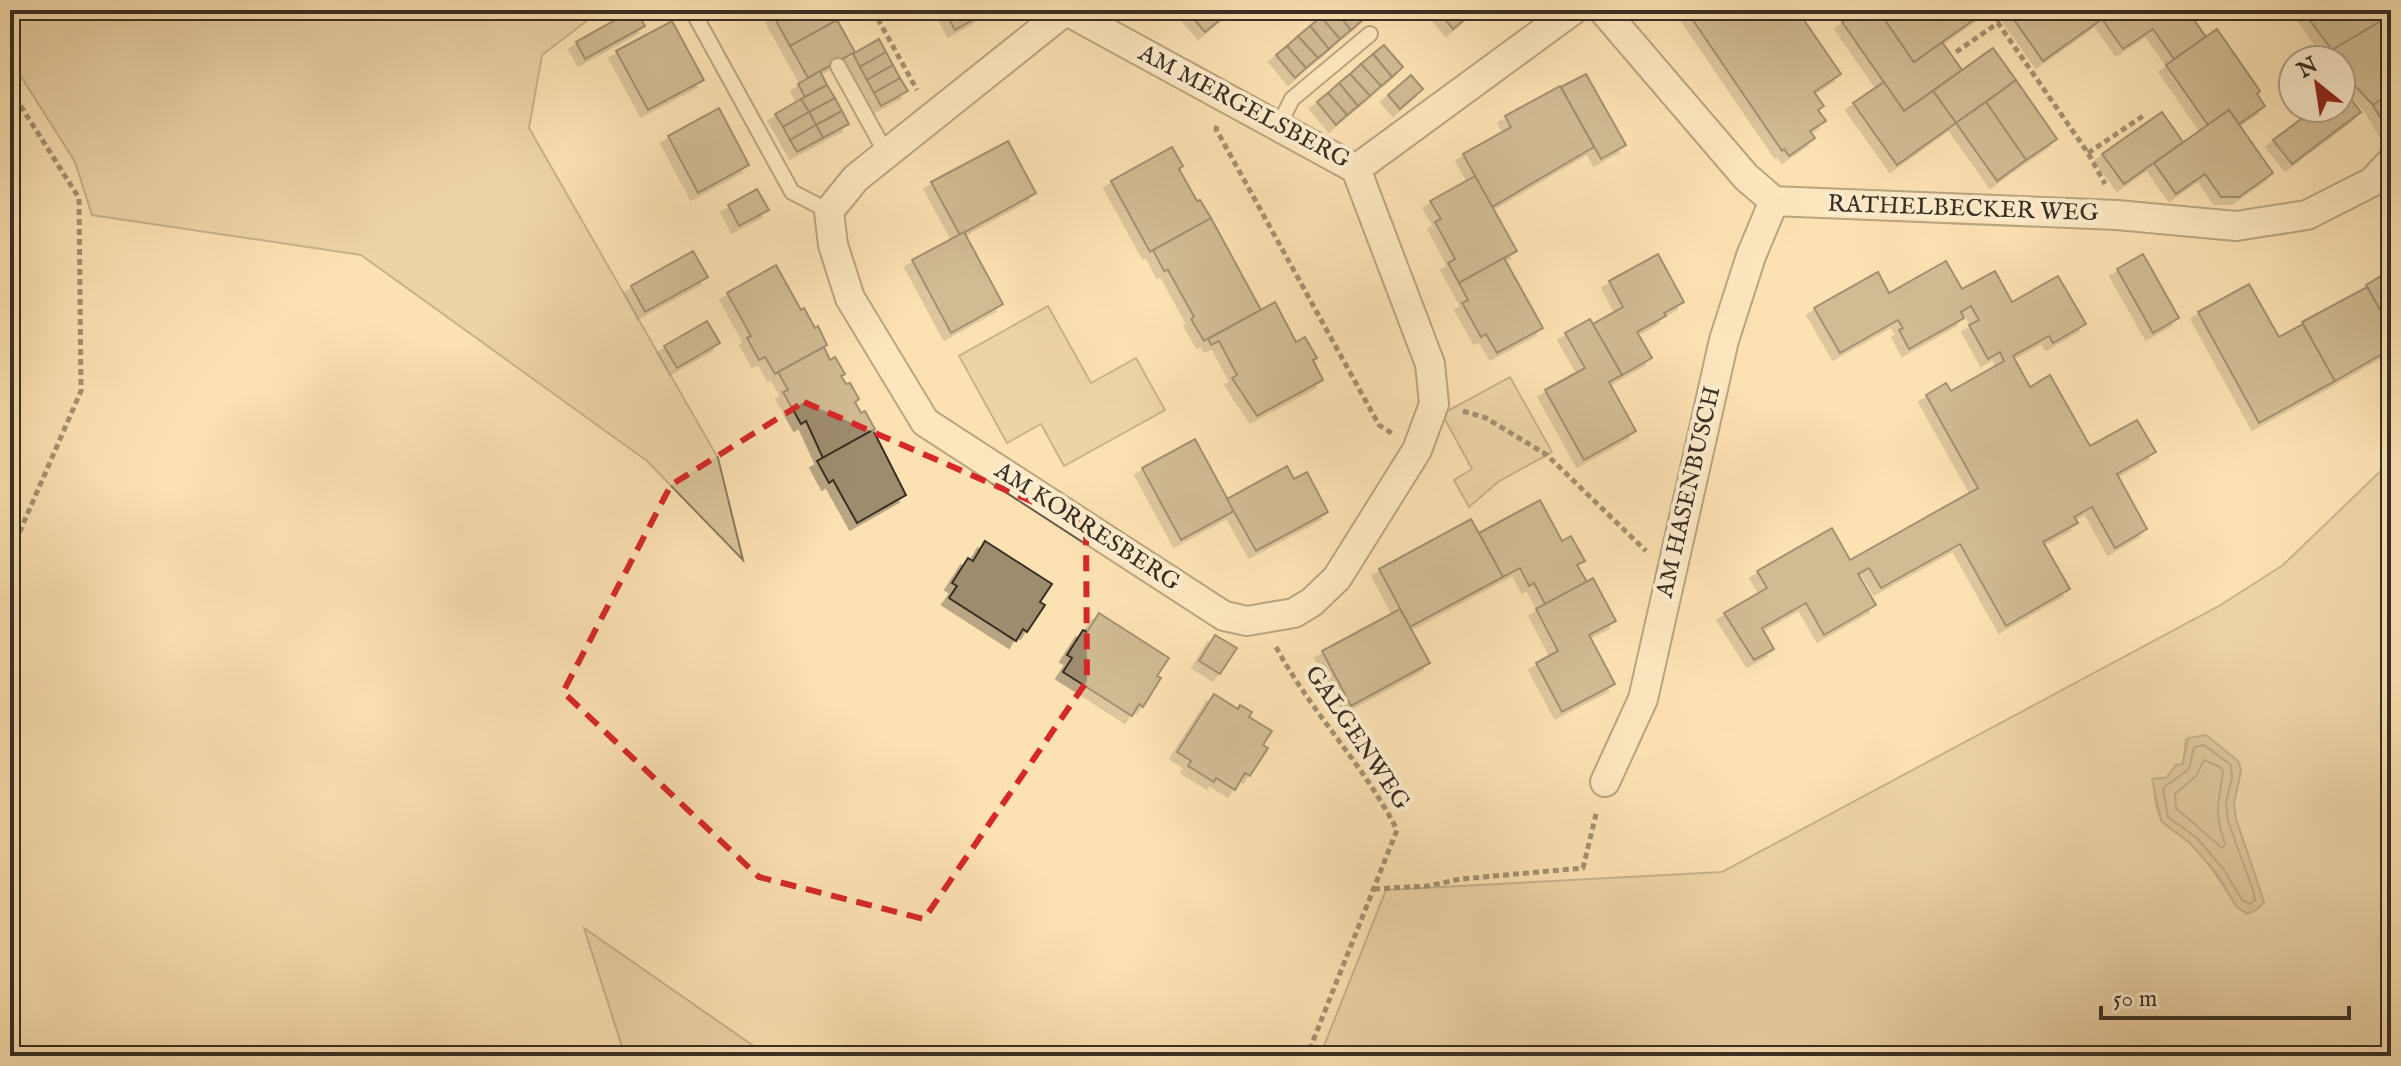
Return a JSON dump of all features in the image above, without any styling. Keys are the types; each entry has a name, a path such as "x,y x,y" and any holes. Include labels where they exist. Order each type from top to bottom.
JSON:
{"street":[{"path":"829,211 856,178 1065,10"},
{"name":"AM MERGELSBERG","path":"1065,10 1356,169 1573,10"},
{"path":"1603,10 1746,177 1774,201"},
{"name":"RATHELBECKER WEG","path":"1774,201 2117,215 2236,226 2307,215 2372,182 2391,162"},
{"name":"AM KORRESBERG","path":"829,211 833,245 850,298 925,422 1224,616 1247,621 1267,620 1294,613 1312,602 1337,578 1417,450 1434,404 1430,364 1356,169"},
{"name":"AM HASENBUSCH","path":"1605,782 1643,699 1724,340 1751,256 1774,201"}],"lane":[{"path":"692,10 792,192 829,211"},
{"path":"1278,127 1292,99 1370,34"},
{"path":"838,66 886,153"}],"path":[{"path":"873,10 931,116"},
{"path":"1956,52 1998,23 2088,153 2102,177 2117,215"},
{"path":"10,89 79,198 81,391 10,554"},
{"path":"1232,102 1216,129 1379,425 1417,450"},
{"path":"2088,153 2146,114"},
{"path":"1434,404 1486,418 1529,443 1547,455 1643,550 1674,557"},
{"name":"GALGENWEG","path":"1267,620 1282,658 1383,801 1397,830 1307,1056"},
{"path":"1374,889 1583,868 1605,782"}],"highlighted area":[{"path":"804,402 1086,525 1087,681 924,919 759,877 563,692 671,485"}],"shaded area":[{"path":"10,10 601,10 542,55 529,128 718,458 743,560 647,461 361,255 92,215 75,162 10,59"},
{"path":"1048,306 1091,383 1136,358 1165,410 1064,466 1041,424 1007,443 959,356"},
{"path":"1510,377 1552,452 1498,482 1469,507 1454,480 1472,469 1442,414"},
{"path":"2391,461 2391,1056 1320,1056 1386,890 1722,872 2219,606 2283,565","holes":["2206,735 2238,761 2241,770 2234,803 2236,819 2264,902 2236,906 2199,852 2163,821 2156,806 2155,789 2156,778 2166,778 2183,764 2186,740"]},
{"path":"584,928 768,1056 625,1056"}],"water":[{"path":"2206,735 2238,761 2241,770 2234,803 2236,819 2264,902 2247,914 2236,906 2218,875 2191,844 2161,821 2152,779 2166,778 2176,765 2183,764 2188,738"}],"building":[{"path":"633,10 645,26 585,59 576,42"},
{"path":"770,10 838,10 842,17 790,46"},
{"path":"944,10 990,10 955,30"},
{"path":"1186,10 1232,10 1205,32"},
{"path":"1329,10 1335,10 1351,30 1340,39 1321,17"},
{"path":"1335,10 1354,10 1363,20 1351,30"},
{"path":"1437,10 1476,10 1453,29"},
{"path":"1686,10 1797,10 1841,74 1814,92 1824,106 1818,110 1826,121 1810,131 1815,138 1789,156 1784,149 1782,151"},
{"path":"1859,10 1878,10 1914,62 1942,42 1962,70 1904,111 1842,22"},
{"path":"1878,10 1965,10 1972,21 1914,62"},
{"path":"1965,10 1988,10 1972,21"},
{"path":"2007,10 2096,10 2102,19 2043,61"},
{"path":"2115,10 2187,10 2206,37 2174,59 2153,29 2123,49 2102,19"},
{"path":"2302,10 2378,10 2384,19 2342,44 2328,44"},
{"path":"1321,17 1340,39 1329,49 1310,26"},
{"path":"2388,17 2391,22 2391,94 2373,105 2357,88 2357,44 2342,44"},
{"path":"837,20 855,52 808,78 790,46"},
{"path":"672,21 704,80 648,110 616,51"},
{"path":"1310,26 1329,49 1318,58 1298,36"},
{"path":"2217,29 2260,91 2257,94 2265,106 2239,124 2229,110 2208,125 2166,65"},
{"path":"1298,36 1318,58 1306,68 1287,46"},
{"path":"879,39 886,52 860,67 853,54"},
{"path":"1384,45 1403,67 1392,77 1373,54"},
{"path":"1287,46 1306,68 1295,78 1276,55"},
{"path":"1993,48 2016,80 1956,123 1933,91"},
{"path":"886,52 893,65 867,80 860,67"},
{"path":"1373,54 1392,77 1381,86 1361,64"},
{"path":"1361,64 1381,86 1370,96 1350,74"},
{"path":"893,65 900,78 874,93 867,80"},
{"path":"820,71 827,85 805,97 798,84"},
{"path":"1350,74 1370,96 1358,106 1339,83"},
{"path":"1586,74 1626,145 1601,159 1561,87"},
{"path":"1411,75 1423,89 1400,109 1388,95"},
{"path":"900,78 908,91 881,106 874,93"},
{"path":"2016,80 2057,139 2026,160 1986,102"},
{"path":"1884,82 1904,111 1933,91 1956,123 1897,165 1853,103"},
{"path":"1339,83 1358,106 1347,115 1328,93"},
{"path":"827,85 835,98 809,112 801,99"},
{"path":"1560,86 1594,147 1492,207 1463,154 1511,127 1505,116"},
{"path":"1328,93 1347,115 1336,125 1317,102"},
{"path":"2391,94 2391,128 2388,131 2373,105"},
{"path":"835,98 842,111 816,125 809,112"},
{"path":"801,99 809,112 783,127 775,114"},
{"path":"1986,102 2026,160 1997,181 1956,123"},
{"path":"719,108 749,165 698,193 668,136"},
{"path":"2229,110 2273,173 2239,197 2221,197 2205,174 2176,194 2154,163"},
{"path":"842,111 849,124 823,138 816,125"},
{"path":"809,112 816,125 790,140 783,127"},
{"path":"2162,112 2183,142 2124,184 2102,154"},
{"path":"2294,124 2345,124 2292,164 2273,140"},
{"path":"816,125 823,138 797,152 790,140"},
{"path":"1008,141 1036,193 960,235 931,182"},
{"path":"1172,147 1183,166 1179,169 1197,201 1200,200 1211,218 1150,252 1111,181"},
{"path":"1475,176 1517,251 1459,283 1448,263 1455,259 1435,222 1441,219 1430,201"},
{"path":"757,189 769,210 739,226 728,205"},
{"path":"1211,218 1261,310 1204,341 1168,270 1164,271 1153,250"},
{"path":"964,232 1003,304 951,333 912,260"},
{"path":"693,251 708,277 645,312 631,286"},
{"path":"1658,254 1684,302 1637,332 1652,358 1622,375 1593,324 1623,307 1609,281"},
{"path":"2143,254 2179,318 2153,333 2117,269"},
{"path":"1504,258 1543,328 1497,353 1486,334 1481,337 1462,303 1468,300 1459,283"},
{"path":"1946,261 1962,289 1995,271 2012,302 2058,276 2086,324 2053,343 2049,336 2013,356 2030,387 2050,375 2090,446 2137,420 2156,452 2117,474 2147,529 2115,548 2092,507 2074,517 2078,523 2043,542 2070,589 2006,626 1960,544 1881,588 1869,568 1858,574 1876,605 1824,635 1806,603 1762,628 1774,649 1754,660 1724,613 1767,588 1757,571 1832,528 1850,560 1978,488 1926,395 1946,383 1951,391 2004,361 2000,352 1988,359 1969,325 1979,320 1971,306 1961,312 1964,318 1909,349 1899,330 1903,328 1898,320 1840,353 1814,308 1878,272 1889,293"},
{"path":"776,265 801,310 804,308 815,328 818,326 827,345 775,374 765,357 759,360 747,338 751,336 727,293"},
{"path":"2391,270 2391,329 2366,285"},
{"path":"2249,284 2279,337 2303,324 2335,381 2259,423 2198,312"},
{"path":"2367,287 2391,329 2391,349 2335,381 2302,322"},
{"path":"1275,302 1296,342 1305,337 1317,358 1313,360 1323,380 1257,416 1232,378 1237,375 1219,341 1211,345 1208,339"},
{"path":"1590,319 1622,375 1609,382 1636,431 1584,460 1545,390 1585,368 1565,333"},
{"path":"707,321 720,343 677,368 664,346"},
{"path":"824,347 830,360 835,357 845,374 841,376 846,384 850,383 859,399 855,402 861,413 865,411 875,429 823,458 806,421 801,424 783,392 788,390 778,372"},
{"path":"873,430 906,495 857,523 833,480 829,483 817,461"},
{"path":"1195,439 1234,511 1181,540 1142,468"},
{"path":"1287,466 1294,479 1307,472 1328,512 1256,551 1227,499"},
{"path":"1540,500 1562,541 1571,536 1585,561 1577,565 1587,582 1545,604 1534,583 1529,586 1520,568 1503,577 1479,533"},
{"path":"1471,519 1503,577 1410,627 1379,569"},
{"path":"985,541 1052,584 1040,602 1045,605 1027,632 1023,629 1016,641 949,598 957,586 952,583 968,558 973,561"},
{"path":"1593,578 1616,621 1589,635 1615,684 1562,712 1536,663 1558,651 1536,609"},
{"path":"1400,609 1430,663 1351,706 1322,651"},
{"path":"1099,613 1169,658 1143,707 1139,704 1132,716 1063,672 1072,658 1067,655 1083,630 1087,632"},
{"path":"1215,635 1237,648 1220,674 1199,661"},
{"path":"1214,694 1238,709 1240,705 1252,712 1249,717 1272,731 1263,745 1268,748 1250,776 1245,773 1235,790 1216,778 1214,782 1188,766 1191,761 1177,752"}]}
